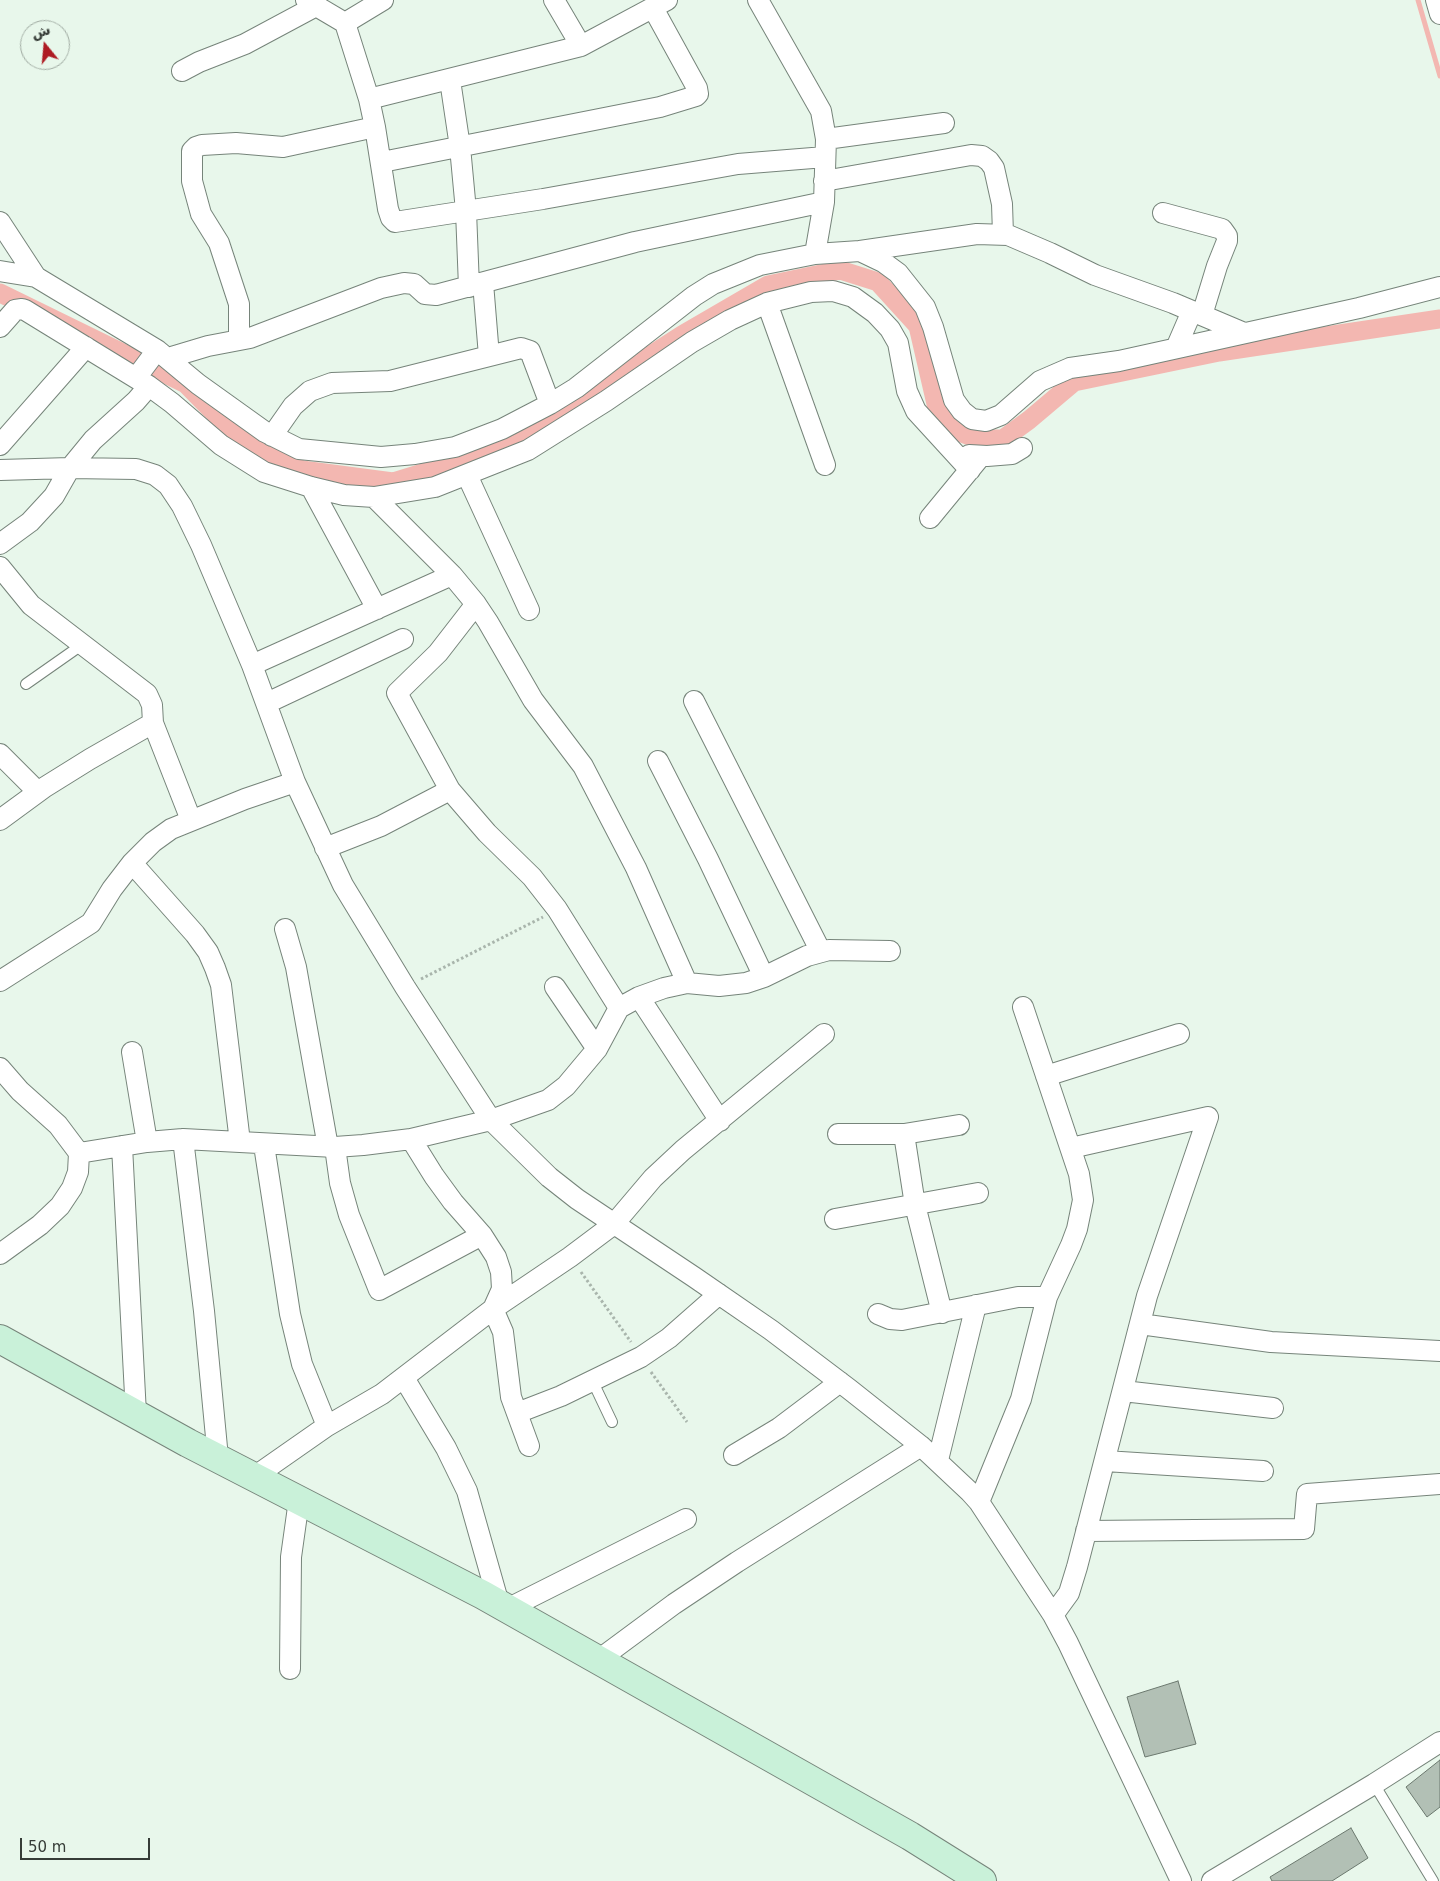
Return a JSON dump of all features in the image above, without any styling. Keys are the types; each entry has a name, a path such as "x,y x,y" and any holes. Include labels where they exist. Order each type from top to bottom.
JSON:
{"main road":[{"path":"0,1339 218,1458 445,1574 503,1606 910,1836 982,1881"}],"street":[{"path":"345,23 383,0"},
{"path":"554,0 581,46"},
{"path":"758,0 821,111 826,148 824,202 815,254"},
{"path":"1436,0 1440,14"},
{"path":"182,71 199,62 245,44 311,3 345,23 369,99 376,127 388,209 390,218 395,222 738,164 944,123"},
{"path":"369,99 581,46 660,4 697,88 698,94 696,96 660,107 382,162"},
{"path":"450,80 476,285 489,356"},
{"path":"239,340 239,304 219,243 201,214 192,181 192,152 202,145 228,144 283,147 376,127"},
{"path":"824,181 971,155 982,156 994,168 1002,204 1003,234"},
{"path":"0,544 30,522 54,496 70,468 93,440 129,408 142,379 160,354 250,338 381,288 404,283 414,284 425,294 436,296 635,242 824,202"},
{"path":"1163,213 1222,229 1227,236 1227,241 1197,313 1176,348"},
{"path":"0,222 36,278"},
{"path":"0,271 36,278 160,354 198,384 272,436 299,449 381,457 415,454 456,447 502,429 576,388 694,296 713,284 760,265 815,254 860,251 977,234 1003,234 1050,253 1095,275 1197,313 1244,333"},
{"path":"860,251 883,262 898,273 925,307 933,327 954,400 972,420 980,422 994,419 1040,381 1070,368 1119,361 1359,308 1440,287"},
{"path":"0,327 15,310 22,309 142,379 221,445 264,472 310,487 344,495 374,497 435,486 528,450 606,401 692,342 766,303 812,292 832,290 853,297 875,313 890,330 898,343 907,391 916,411 954,454 976,463"},
{"path":"766,303 825,465"},
{"path":"0,445 86,347"},
{"path":"272,436 293,406 310,392 332,383 390,381 520,348 530,351 550,404"},
{"path":"930,518 976,463 1012,454 1022,448"},
{"path":"0,470 136,469 155,475 168,485 182,506 201,545 267,703 295,782 325,848 360,915 491,1120 549,1177 614,1224 719,1294 840,1382 938,1460 980,1502 1068,1643 1180,1881"},
{"path":"467,475 529,610"},
{"path":"310,487 377,609"},
{"path":"374,497 452,575 476,604 533,700 583,766 636,868 687,983"},
{"path":"0,567 31,605 147,694 152,705 154,723 191,820"},
{"path":"252,666 452,575"},
{"path":"476,604 438,653 398,694 450,790 487,833 532,876 557,909 619,1008"},
{"path":"267,703 403,639"},
{"path":"694,701 821,952"},
{"path":"0,820 38,792 90,758 154,723"},
{"path":"0,754 38,792"},
{"path":"658,761 708,859 764,977"},
{"path":"0,982 92,923 112,889 132,862 153,842 171,829 245,799 295,782"},
{"path":"325,848 381,826 450,790"},
{"path":"132,862 195,934 208,952 215,968 221,985 240,1142"},
{"path":"285,929 296,967 331,1147 340,1183 349,1215 380,1290 482,1235"},
{"path":"79,1153 147,1142 183,1139 331,1147 386,1143 491,1120 548,1100 566,1086 597,1049 619,1008 639,997 664,988 687,983 718,986 746,983 764,977 807,956 829,950 890,951"},
{"path":"555,987 597,1049"},
{"path":"639,997 720,1121"},
{"path":"980,1502 1021,1399 1047,1297 1071,1245 1083,1200 1079,1174 1071,1148 1023,1008"},
{"path":"254,1477 327,1426 364,1406 404,1378 493,1309 570,1257 614,1224 653,1178 683,1150 824,1034"},
{"path":"1046,1076 1180,1034"},
{"path":"132,1052 147,1142"},
{"path":"0,1068 20,1091 58,1125 79,1153 78,1172 72,1188 60,1206 40,1225 0,1254"},
{"path":"1052,1615 1069,1593 1078,1567 1140,1324 1208,1117 1071,1148"},
{"path":"838,1134 904,1134 959,1125"},
{"path":"904,1134 915,1205 942,1313"},
{"path":"183,1139 204,1311 218,1458"},
{"path":"411,1139 452,1202 482,1235 496,1257 501,1272 502,1289 493,1309 503,1332 511,1397 530,1446"},
{"path":"264,1144 290,1314 302,1364 327,1426"},
{"path":"122,1146 136,1414"},
{"path":"835,1219 978,1194"},
{"path":"517,1413 593,1382 641,1357 670,1338 719,1294"},
{"path":"878,1314 890,1319 902,1320 1018,1297 1047,1297"},
{"path":"938,1460 976,1305"},
{"path":"1140,1324 1271,1342 1440,1350"},
{"path":"404,1378 446,1448 466,1490 503,1606 686,1519"},
{"path":"734,1455 779,1428 840,1382"},
{"path":"1123,1391 1273,1408"},
{"path":"597,1660 674,1604 737,1562 921,1446"},
{"path":"1105,1461 1263,1471"},
{"path":"1086,1531 1304,1529 1307,1494 1440,1484"},
{"path":"290,1669 291,1557 299,1500"},
{"path":"1212,1881 1374,1784 1440,1742"}],"lane":[{"path":"26,684 83,644"},
{"path":"593,1382 612,1422"},
{"path":"1374,1784 1433,1881"}],"path":[{"path":"405,987 557,909"},
{"path":"570,1257 686,1422"}],"building":[{"path":"1178,1681 1196,1744 1145,1757 1127,1697"},
{"path":"1440,1760 1440,1807 1427,1817 1406,1787"},
{"path":"1351,1828 1368,1858 1332,1881 1272,1881 1270,1877"}],"waterway":[{"path":"1418,0 1440,76"},
{"path":"0,293 186,384 234,433 302,470 393,482 510,446 682,335 768,285 840,270 878,282 918,326 937,408 957,431 978,439 1003,439 1074,382 1219,352 1440,319"}]}
